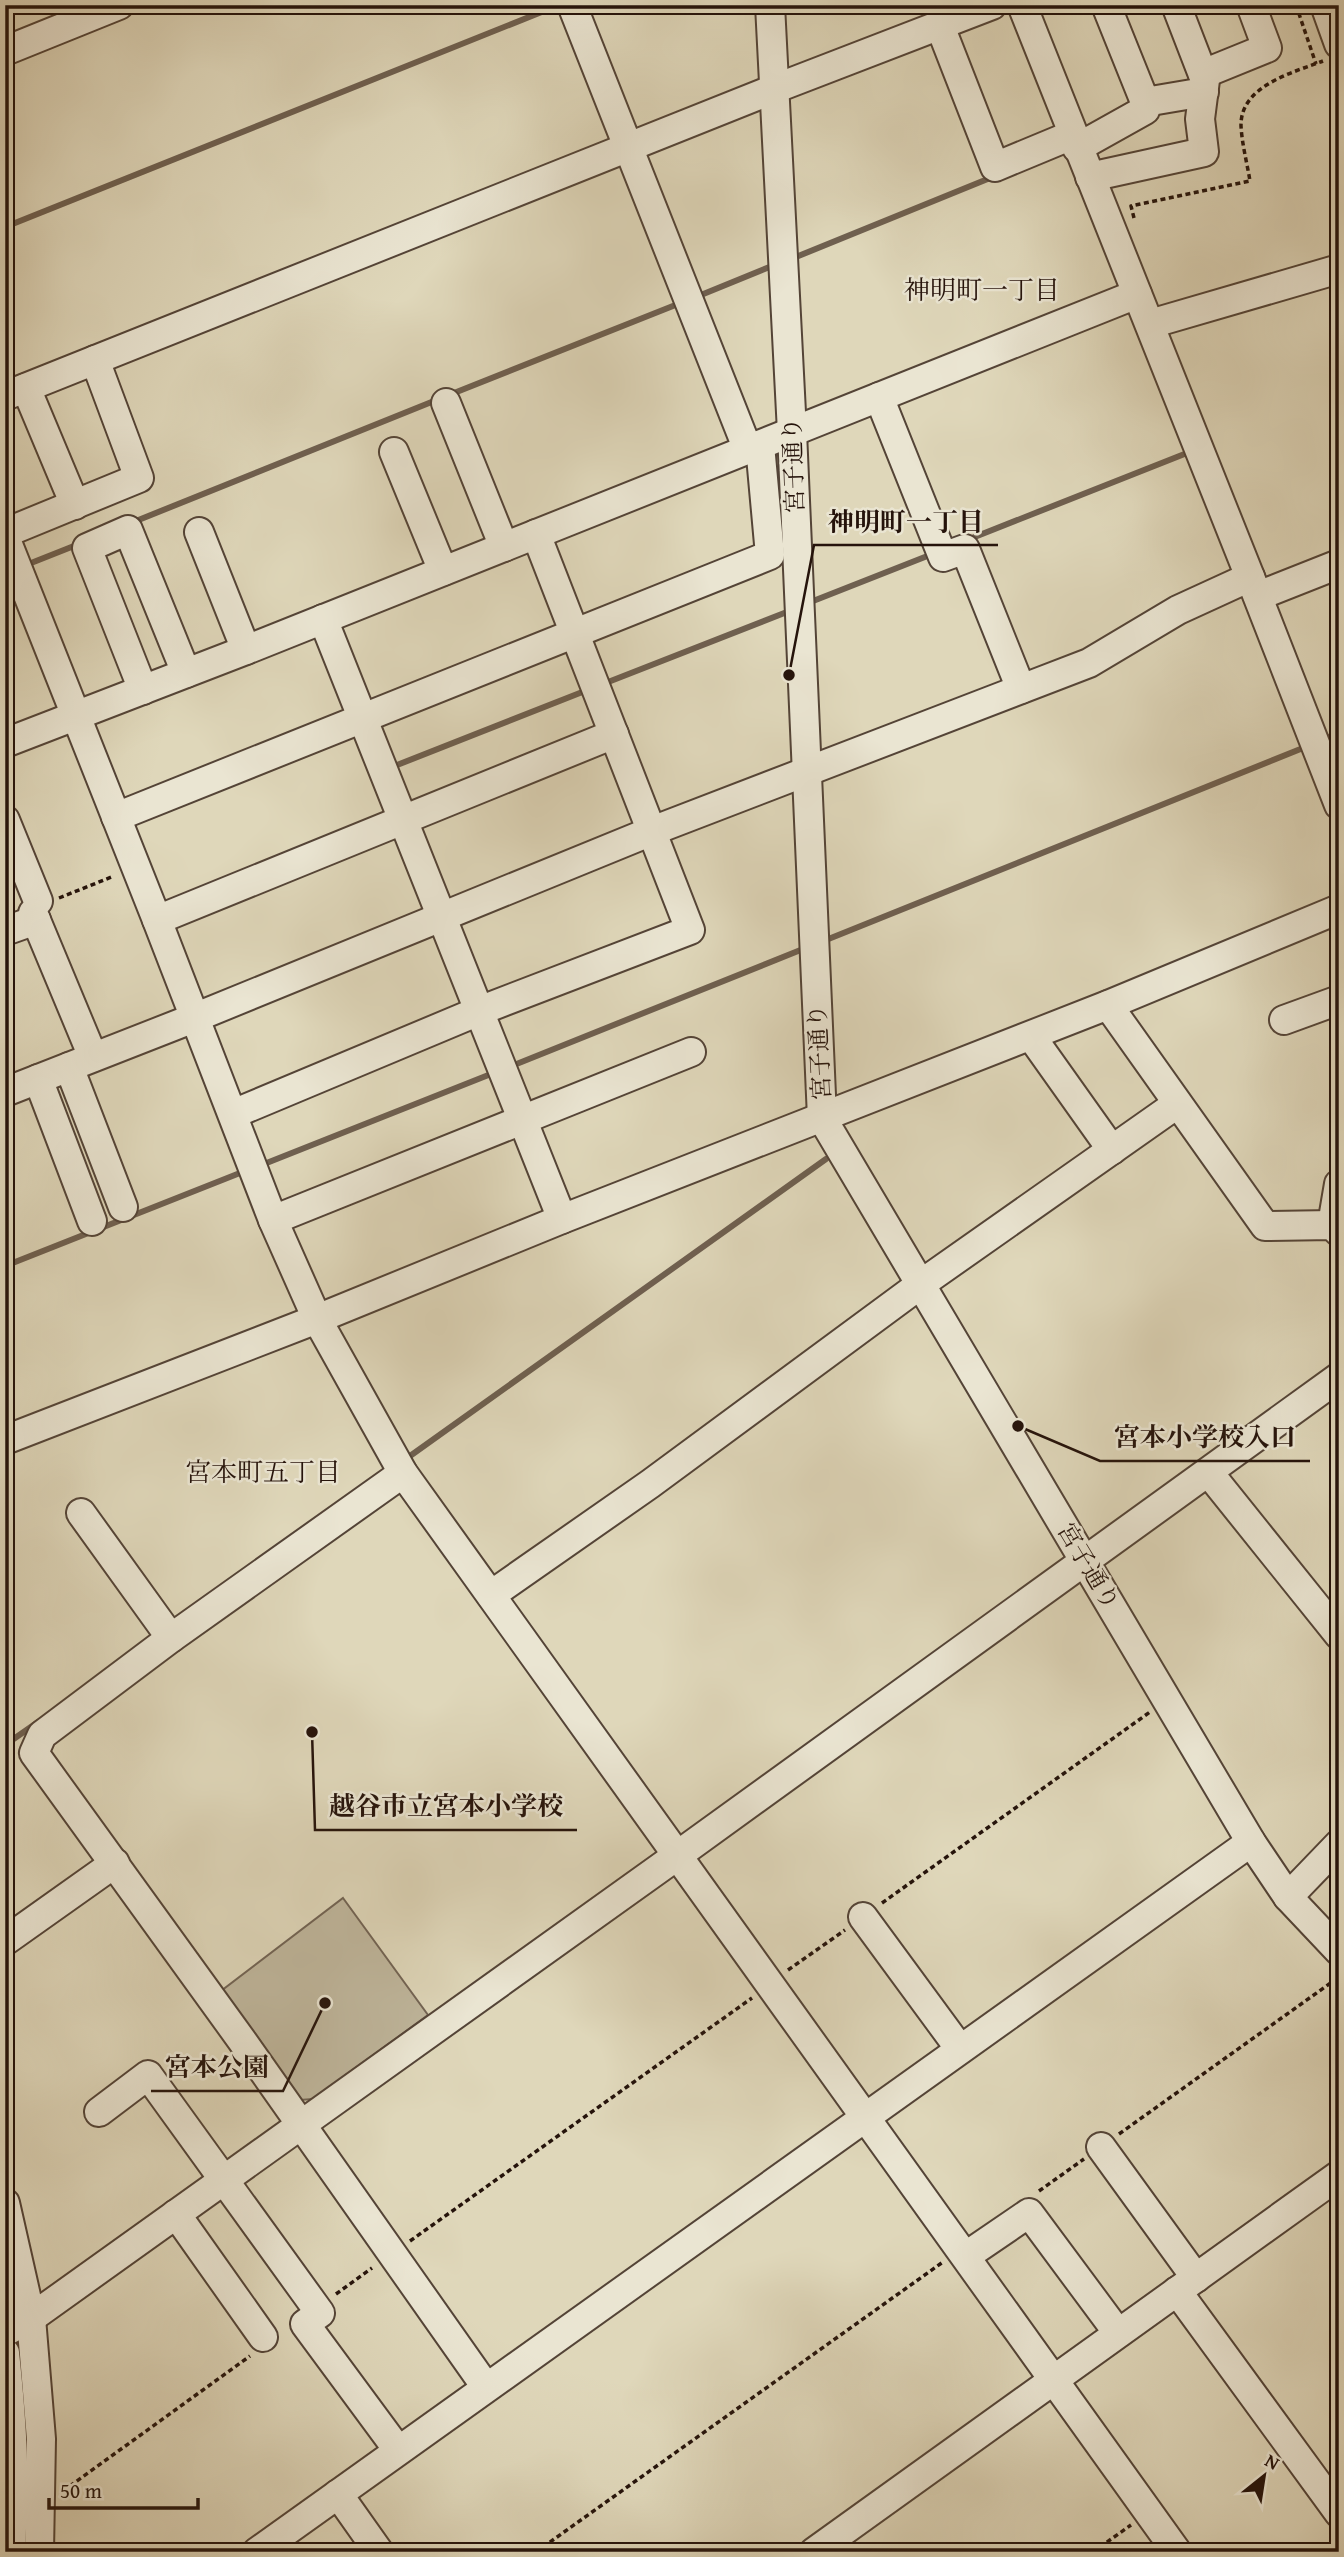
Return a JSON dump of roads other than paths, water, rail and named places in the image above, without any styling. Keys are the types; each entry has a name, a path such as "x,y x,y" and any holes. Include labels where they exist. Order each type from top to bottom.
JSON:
{"street":[{"path":"5,51 119,5"},
{"path":"116,817 770,555 754,447 628,148 572,5"},
{"name":"宮子通り","path":"770,5 822,1118 1251,1842 1288,1897 1339,1951"},
{"path":"75,505 15,392 774,89 992,5"},
{"path":"1022,5 1339,806"},
{"path":"940,26 995,167 1075,141 1145,110 1145,102 1106,5"},
{"path":"1090,177 1203,152 1200,119 1204,83 1176,5"},
{"path":"1145,102 1204,83 1267,48 1251,5"},
{"path":"1325,5 1339,44"},
{"path":"1150,324 1339,269"},
{"path":"5,743 246,650 1137,294"},
{"path":"95,360 139,478 5,535 158,920 273,1220 317,1319 403,1473 1177,2552"},
{"path":"879,397 943,557 965,549 1021,689"},
{"path":"446,403 504,547"},
{"path":"394,452 443,571"},
{"path":"143,690 87,548 128,530 186,673"},
{"path":"198,532 246,650"},
{"path":"233,1114 479,1011 690,930 536,534"},
{"path":"92,1221 16,1081 81,1062 194,1018 652,831 1089,663 1178,610 1254,586 1339,564"},
{"path":"323,619 562,1219"},
{"path":"158,920 614,734"},
{"path":"5,820 39,909 123,1207"},
{"path":"5,931 39,909"},
{"path":"5,1440 1108,1006 1339,909"},
{"path":"1284,1020 1339,1000"},
{"path":"1108,1006 1265,1226 1335,1229 1339,1184"},
{"path":"1031,1036 1112,1150"},
{"path":"273,1220 691,1052"},
{"path":"491,1595 650,1484 921,1284 1177,1104"},
{"path":"5,2332 31,2318 302,2125 1339,1377"},
{"path":"403,1473 171,1638 42,1735 34,1753 302,2125 486,2387"},
{"path":"1209,1473 1339,1635"},
{"path":"81,1513 171,1638"},
{"path":"257,2552 1251,1842"},
{"path":"1288,1897 1339,1844"},
{"path":"5,1941 115,1863"},
{"path":"863,1917 960,2049"},
{"path":"99,2112 148,2075 320,2313 305,2324 398,2450"},
{"path":"1101,2147 1186,2285 1339,2513"},
{"path":"814,2552 1339,2175"},
{"path":"5,2203 31,2318 41,2439 41,2549"},
{"path":"964,2253 1030,2213 1118,2333"},
{"path":"176,2214 259,2345"},
{"path":"5,2353 13,2454 10,2552"},
{"path":"338,2494 379,2552"}],"waterway":[{"path":"5,227 559,5"},
{"path":"791,259 995,176"},
{"path":"696,297 777,264"},
{"path":"449,395 683,302"},
{"path":"131,523 439,399"},
{"path":"967,540 1187,453"},
{"path":"26,565 79,544"},
{"path":"808,603 935,553"},
{"path":"603,684 792,610"},
{"path":"392,767 590,689"},
{"path":"1321,740 1339,733"},
{"path":"821,942 1308,746"},
{"path":"509,1067 808,947"},
{"path":"259,1166 496,1072"},
{"path":"403,1461 826,1159"},
{"path":"5,1266 245,1171"},
{"path":"5,1745 38,1722"},
{"path":"5,2269 13,2313"},
{"path":"17,2341 22,2377"}],"place":[{"name":"神明町一丁目","path":"789,675"},
{"name":"宮本小学校入口","path":"1018,1426"},
{"name":"越谷市立宮本小学校","path":"312,1732"},
{"name":"宮本公園","path":"325,2003"}],"district":[{"name":"神明町一丁目","path":"982,289"},
{"name":"宮本町五丁目","path":"263,1471"}]}
